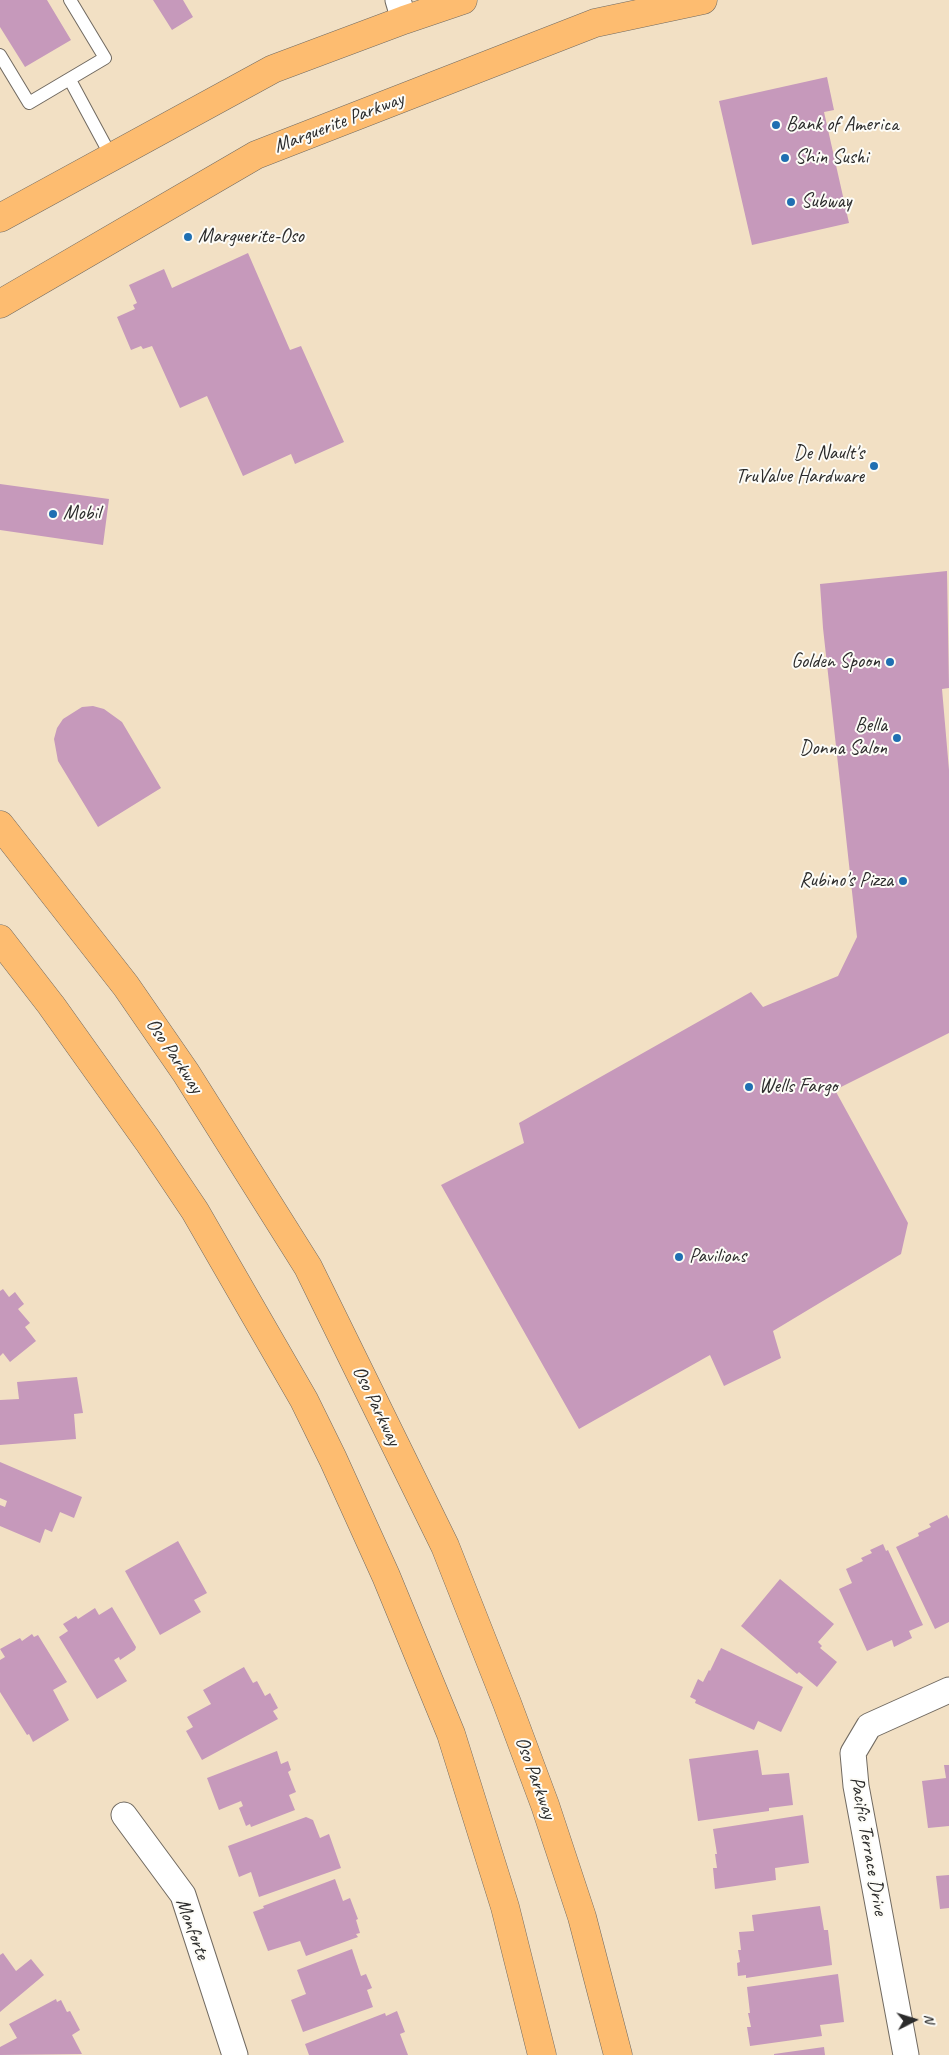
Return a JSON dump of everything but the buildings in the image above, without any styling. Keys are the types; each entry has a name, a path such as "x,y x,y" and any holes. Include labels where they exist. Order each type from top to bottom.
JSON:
{"main road":[{"path":"0,218 273,70 401,10 463,0"},
{"name":"Marguerite Parkway","path":"0,304 256,155 595,23 703,0"},
{"name":"Oso Parkway","path":"0,825 126,986 186,1073 308,1267 445,1546 507,1703 545,1804 582,1917 618,2055"},
{"path":"0,939 57,1013 195,1212 304,1400 333,1459 386,1576 451,1734 505,1907 542,2055"}],"street":[{"name":"Pacific Terrace Drive","path":"906,2055 856,1786 853,1753 869,1726 949,1690"},
{"name":"Monforte","path":"124,1815 183,1895 235,2055"}],"lane":[{"path":"0,55 29,103 105,58 70,0"},
{"path":"70,80 112,158"}],"place":[{"name":"Bank of America","path":"776,125"},
{"name":"Shin Sushi","path":"785,158"},
{"name":"Subway","path":"791,202"},
{"name":"Marguerite-Oso","path":"188,237"},
{"name":"De Nault's TruValue Hardware","path":"874,466"},
{"name":"Mobil","path":"53,514"},
{"name":"Golden Spoon","path":"890,662"},
{"name":"Bella Donna Salon","path":"897,738"},
{"name":"Rubino's Pizza","path":"903,881"},
{"name":"Wells Fargo","path":"749,1087"},
{"name":"Pavilions","path":"679,1257"}]}
